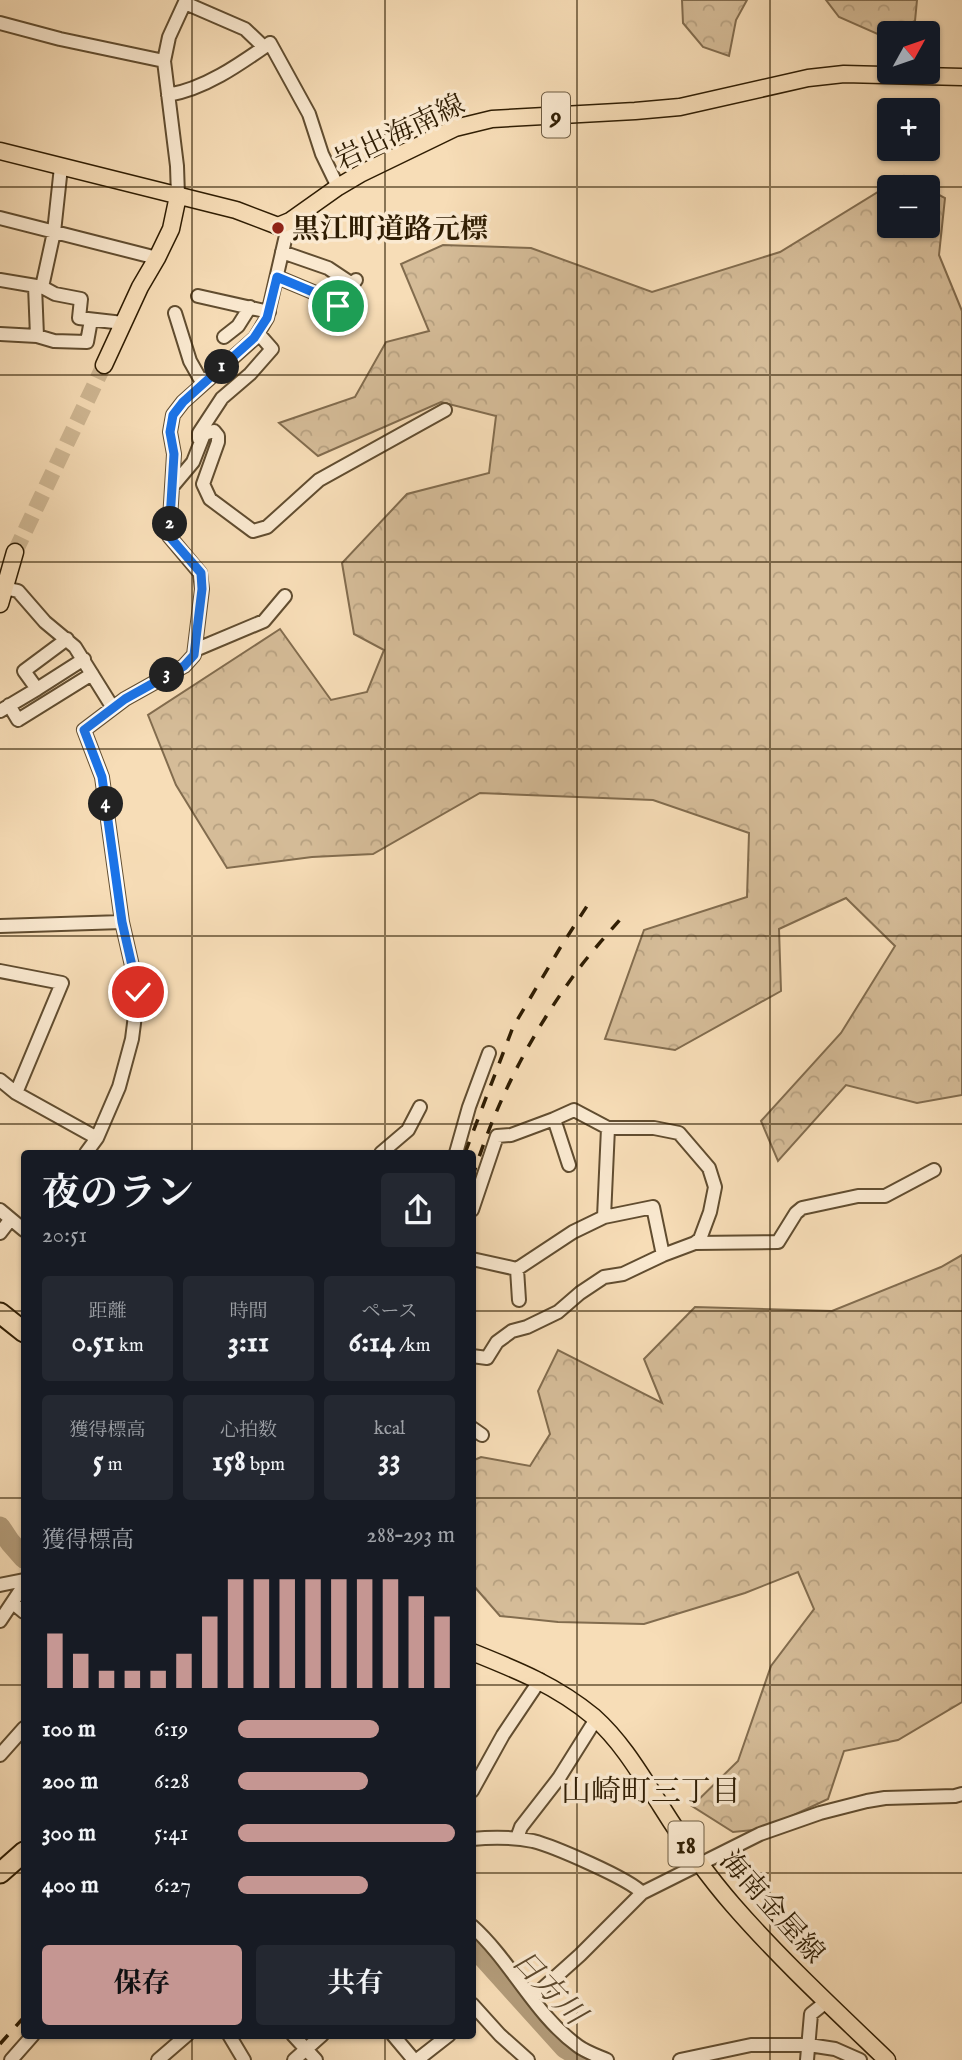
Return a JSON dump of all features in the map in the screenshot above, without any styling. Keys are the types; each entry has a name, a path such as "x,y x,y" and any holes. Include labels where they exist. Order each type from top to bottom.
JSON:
{"highway":[{"path":"0,1312 21,1330"},
{"path":"1,1870 21,1854"}],"main road":[{"name":"岩出海南線","path":"284,225 338,187 455,128 492,119 680,107 808,78 844,74 962,77"},
{"path":"0,151 236,211 278,226 284,225"},
{"path":"104,365 140,286 171,229 178,196"},
{"path":"0,604 2,587 15,552"},
{"name":"海南金屋線","path":"476,1654 540,1680 596,1719 635,1765 699,1864 733,1906 826,2002 887,2060"}],"street":[{"path":"178,196 164,61 169,37 185,2 245,29 264,47"},
{"path":"0,23 164,61"},
{"path":"168,95 178,94 209,81 270,43 310,114 322,154 338,187"},
{"path":"37,336 38,286 54,232 61,167"},
{"path":"0,218 157,258"},
{"path":"88,1150 97,1138 119,1087 132,1039 138,992 122,922 102,777 84,730 125,699 184,666 194,655 202,589 201,573 169,536 174,454 170,432 173,415 183,402 258,333 267,318 287,231 284,225"},
{"path":"282,252 328,268 354,281 338,306"},
{"path":"277,277 352,312"},
{"path":"0,280 38,286 55,294 81,299 79,318 123,323"},
{"path":"198,296 269,312"},
{"path":"224,337 238,326 250,307"},
{"path":"175,313 190,361 203,384"},
{"path":"0,334 87,342 91,320"},
{"path":"199,447 199,433 222,398 250,374 272,349 258,333"},
{"path":"172,487 193,462 204,434 214,431 218,442 203,484 210,499 253,530 267,527 319,480 445,410"},
{"path":"2,587 18,591 45,622 67,639 84,659 113,708"},
{"path":"195,650 264,621 285,596"},
{"path":"37,689 24,671 67,639"},
{"path":"84,659 5,708 18,720 92,674"},
{"path":"0,926 122,922"},
{"path":"0,971 62,983 16,1093"},
{"path":"457,1150 489,1053"},
{"path":"0,1080 16,1093 97,1138"},
{"path":"385,1150 408,1130 420,1107"},
{"path":"476,1199 498,1136 511,1135 574,1110 608,1128 654,1128 679,1133 709,1168 715,1187 710,1212 700,1239 695,1243 623,1274 604,1277 558,1312 512,1331 497,1342 487,1358 476,1357"},
{"path":"555,1119 569,1166"},
{"path":"604,1217 608,1128"},
{"path":"695,1243 778,1242 802,1208 858,1196 885,1196 934,1170"},
{"path":"476,1260 517,1269 573,1232 604,1217 653,1207 663,1255"},
{"path":"0,1210 21,1228"},
{"path":"0,1233 10,1220"},
{"path":"517,1269 519,1300"},
{"path":"0,1585 21,1583"},
{"path":"0,1621 21,1588"},
{"path":"13,1603 21,1610"},
{"path":"476,1784 503,1735 540,1680"},
{"path":"516,1838 521,1827 559,1778 596,1719"},
{"path":"0,1755 21,1731"},
{"path":"532,1998 642,1893 760,1834 820,1813 867,1801 962,1794"},
{"path":"476,1839 516,1838 537,1842 636,1886 642,1893"},
{"path":"476,1930 491,1943 553,2024 579,2047 607,2060"},
{"path":"808,2052 811,2014 826,2002"},
{"path":"476,2013 528,2060"},
{"path":"12,2060 30,2039"},
{"path":"163,2059 183,2039"},
{"path":"231,2039 244,2060"},
{"path":"297,2039 316,2060"},
{"path":"294,2060 317,2039"},
{"path":"397,2039 415,2060 444,2039"},
{"path":"680,2060 751,2045 808,2052 835,2049 860,2060"}],"green space":[{"path":"682,0 747,0 736,20 729,56 703,47 683,23"},
{"path":"826,0 917,0 915,21 877,21 877,34 839,17"},
{"path":"877,193 877,238 940,238 940,195 945,198 939,255 962,311 962,1095 917,1103 846,1085 778,1161 761,1121 841,1033 895,946 846,898 779,929 781,991 675,1050 605,1039 644,930 747,897 749,833 653,800 480,793 373,854 312,857 227,868 176,785 148,715 280,629 331,700 367,692 384,650 354,634 342,563 407,494 489,473 496,416 441,402 318,456 279,423 355,397 386,342 429,331 401,264 443,245 531,248 652,292 780,252"},
{"path":"962,1255 962,1702 898,1740 844,1751 828,1799 764,1829 733,1832 692,1806 738,1761 771,1666 814,1609 798,1572 745,1593 644,1624 558,1622 500,1616 476,1588 476,1459 481,1457 530,1466 550,1434 538,1391 558,1350 662,1403 644,1359 695,1307 832,1311 941,1267"}],"waterway":[{"name":"日方川","path":"0,1527 21,1555"},
{"name":"日方川","path":"476,1953 483,1957 565,2048 585,2060"}],"tunnel":[{"path":"15,552 104,365"}],"railway":[{"path":"466,1150 513,1027 587,906"},
{"path":"476,1167 504,1095 546,1016 580,967 625,914"},
{"path":"0,2044 21,2020"}],"place":[{"name":"黒江町道路元標","path":"278,228"}],"district":[{"name":"山崎町三丁目","path":"651,1791"}],"route":[{"path":"138,992 122,922 102,777 84,730 125,699 184,666 194,655 202,589 201,573 169,536 174,454 170,432 173,415 183,402 254,338 267,318 277,277 338,306"}]}
